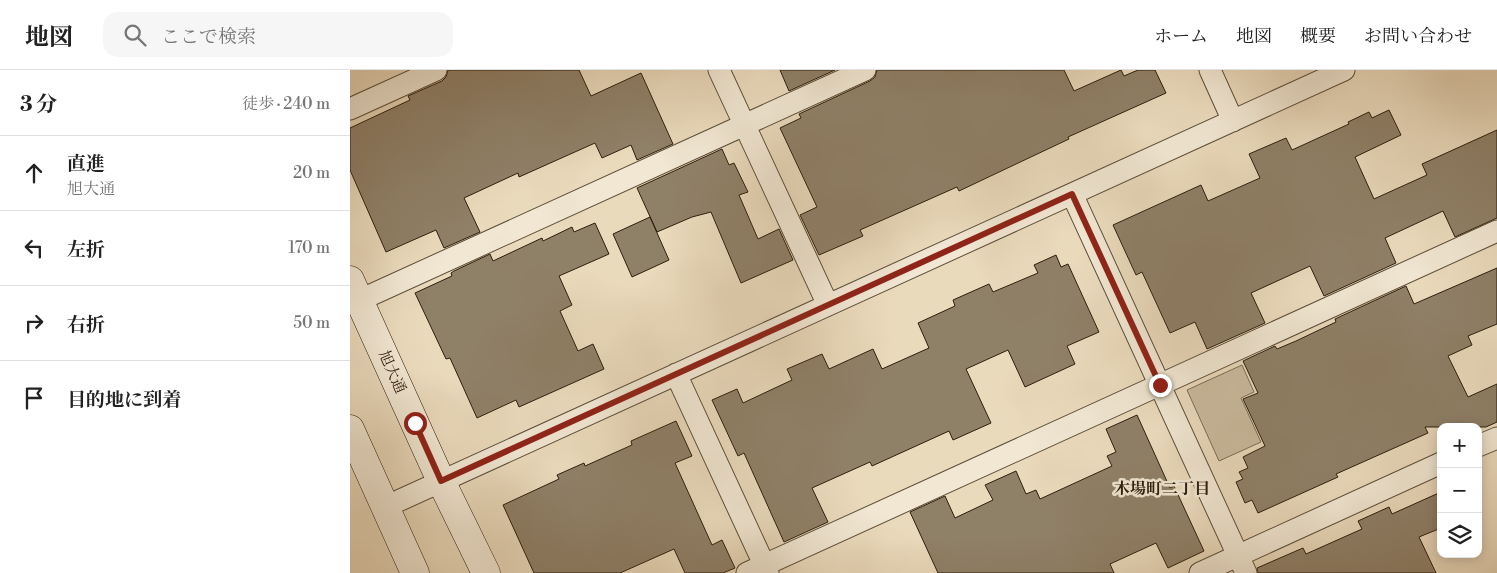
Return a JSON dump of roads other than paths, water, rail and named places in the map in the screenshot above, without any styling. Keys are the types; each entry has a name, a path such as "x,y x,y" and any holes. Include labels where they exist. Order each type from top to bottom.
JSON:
{"street":[{"path":"350,109 436,70"},
{"path":"719,70 828,305"},
{"path":"355,290 745,125 865,70"},
{"path":"1210,70 1233,121"},
{"path":"385,507 1344,70"},
{"path":"1072,194 1242,564"},
{"path":"676,374 760,570 1497,231"},
{"name":"旭大通","path":"355,290 441,481 486,573"},
{"path":"350,429 415,573"},
{"path":"1482,444 1497,438"},
{"path":"1200,573 1242,564 1437,466"}],"district":[{"name":"木場町二丁目","path":"1162,489"}]}
